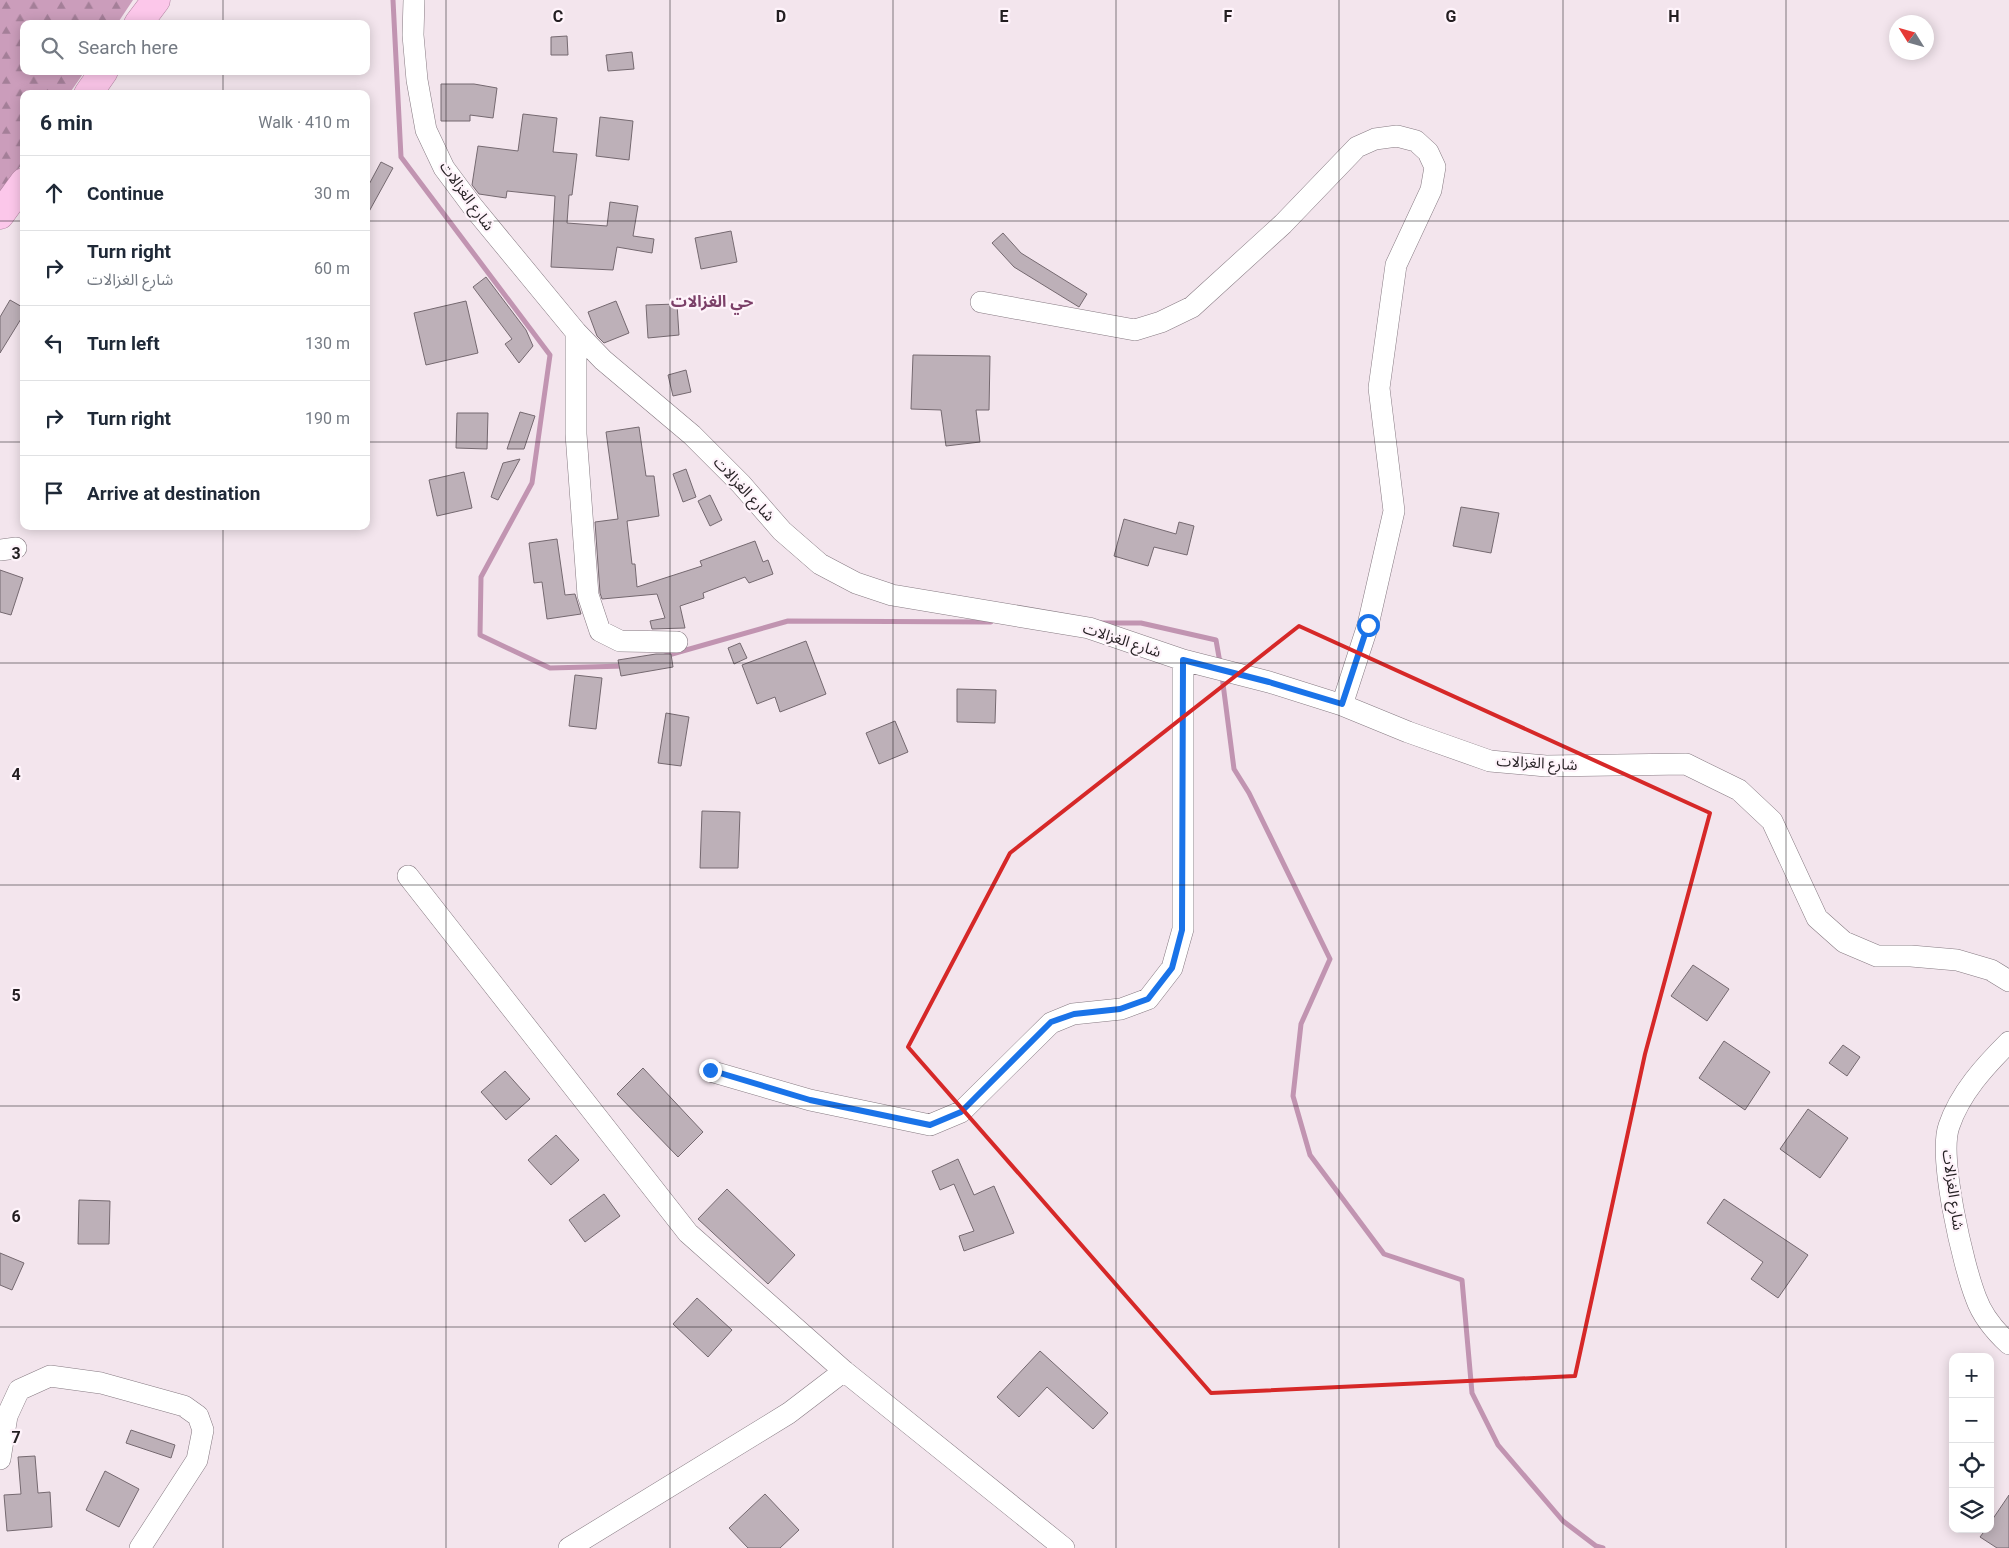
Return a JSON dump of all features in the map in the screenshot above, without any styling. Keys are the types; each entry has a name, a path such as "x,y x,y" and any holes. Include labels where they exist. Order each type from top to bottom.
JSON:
{"highway":[{"path":"141,20 156,0"},
{"path":"91,90 101,75"},
{"path":"0,215 20,188"}],"street":[{"name":"شارع الغزالات","path":"414,0 413,35 416,80 426,130 444,168 473,207 576,332 603,360 692,435 741,484 782,531 820,564 856,583 892,595 1090,628 1183,660 1269,682 1342,704 1408,732 1490,761 1546,766 1686,764 1739,790 1772,821 1817,918 1844,942 1877,956 1911,956 1957,960 1991,970 2009,981"},
{"path":"981,302 1135,330 1161,322 1192,307 1283,224 1357,147 1376,138 1397,136 1416,140 1428,152 1436,167 1431,190 1396,265 1379,388 1394,512 1368,625 1342,704"},
{"path":"576,332 576,434 588,595 593,612 600,631 620,641 677,642"},
{"path":"710,1070 810,1100 930,1125 961,1112 1051,1022 1074,1014 1120,1009 1148,999 1172,968 1182,930 1183,660"},
{"path":"408,876 688,1232 844,1371 1064,1548"},
{"name":"شارع الغزالات","path":"2009,1042 1987,1065 1961,1100 1948,1127 1945,1154 1953,1205 1976,1299 1998,1334 2009,1344"},
{"path":"569,1548 788,1413 844,1371"},
{"path":"0,1459 7,1416 19,1390 50,1376 101,1383 184,1406 198,1416 203,1430 197,1460 140,1548"}],"highlighted area":[{"path":"1299,626 1710,813 1645,1054 1575,1376 1211,1393 908,1047 1010,853"}],"green space":[{"path":"0,0 133,0 120,20 20,20 20,75 82,75 72,90 20,90 20,167 0,195"}],"building":[{"path":"567,36 568,55 551,55 551,37"},
{"path":"632,52 634,69 608,71 606,55"},
{"path":"441,84 474,84 497,88 493,118 470,115 470,121 441,121"},
{"path":"523,114 557,118 553,152 577,154 572,195 569,195 567,223 607,226 610,202 638,206 633,236 654,239 652,253 617,247 613,270 551,267 555,196 507,191 506,198 479,194 472,185 478,146 518,151"},
{"path":"600,117 633,121 629,160 596,156"},
{"path":"381,162 393,168 370,210 370,183"},
{"path":"731,231 737,262 701,269 695,238"},
{"path":"1003,233 1021,253 1087,294 1079,307 1014,267 992,243"},
{"path":"486,277 526,330 533,346 519,363 505,344 512,339 473,287"},
{"path":"10,300 20,306 20,320 0,353 0,317"},
{"path":"466,301 478,353 426,365 414,313"},
{"path":"616,301 629,333 604,343 597,336 588,312"},
{"path":"677,304 679,335 648,338 646,305"},
{"path":"913,355 990,356 989,410 976,410 980,442 946,446 941,410 911,409"},
{"path":"686,370 691,392 673,396 668,375"},
{"path":"520,412 535,416 524,449 507,449"},
{"path":"457,413 488,413 487,449 456,448"},
{"path":"639,427 646,476 654,476 659,516 627,521 637,587 702,566 700,561 755,541 763,562 768,560 773,574 749,583 745,577 703,593 704,598 680,606 685,628 652,629 650,621 665,618 657,594 602,599 600,593 595,522 618,519 606,432"},
{"path":"520,459 498,500 491,497 503,463"},
{"path":"686,469 696,497 683,502 673,474"},
{"path":"464,472 472,508 437,516 429,480"},
{"path":"710,495 722,520 710,526 698,501"},
{"path":"1461,507 1499,513 1491,553 1453,546"},
{"path":"1124,519 1176,534 1179,522 1194,526 1187,555 1154,547 1148,566 1114,556"},
{"path":"557,539 565,595 575,594 581,614 547,619 542,582 534,583 529,543"},
{"path":"0,570 23,578 11,615 0,612"},
{"path":"806,641 826,694 780,712 775,697 757,704 742,665"},
{"path":"740,643 747,658 734,664 728,648"},
{"path":"656,654 671,654 673,667 621,676 618,660"},
{"path":"575,675 602,678 596,729 569,726"},
{"path":"957,689 996,690 995,723 957,722"},
{"path":"666,713 689,717 681,766 658,763"},
{"path":"895,721 908,752 879,764 866,733"},
{"path":"702,811 740,812 738,868 700,868"},
{"path":"1693,965 1729,989 1707,1021 1671,996"},
{"path":"1724,1041 1770,1072 1745,1110 1699,1078"},
{"path":"1843,1045 1860,1057 1847,1076 1829,1063"},
{"path":"643,1068 703,1132 678,1157 617,1094"},
{"path":"505,1071 530,1099 506,1120 481,1092"},
{"path":"1808,1109 1848,1138 1820,1178 1780,1149"},
{"path":"556,1135 579,1160 551,1185 528,1160"},
{"path":"958,1159 974,1195 994,1186 1014,1233 964,1251 959,1236 974,1231 954,1184 940,1190 932,1171"},
{"path":"727,1189 795,1255 768,1284 698,1219"},
{"path":"604,1194 620,1216 585,1242 569,1220"},
{"path":"1724,1199 1808,1255 1778,1298 1751,1279 1763,1262 1707,1223"},
{"path":"79,1200 110,1201 109,1244 78,1244"},
{"path":"0,1253 24,1263 12,1290 0,1285"},
{"path":"697,1298 732,1330 708,1357 673,1324"},
{"path":"1040,1351 1108,1413 1093,1429 1047,1387 1019,1417 997,1397"},
{"path":"131,1430 175,1445 171,1458 126,1443"},
{"path":"35,1456 38,1493 50,1492 52,1527 7,1531 4,1495 21,1494 18,1457"},
{"path":"105,1471 139,1489 119,1527 86,1510"},
{"path":"765,1494 799,1530 780,1548 748,1548 729,1528"},
{"path":"2009,1495 2009,1548 1997,1548 1980,1537 1983,1533 1994,1533 1994,1517"}],"waterway":[{"path":"393,0 401,157 550,355 532,483 481,577 480,635 550,668 625,666"},
{"path":"665,656 788,621 991,622"},
{"path":"1100,623 1141,623 1216,640 1220,663"},
{"path":"1222,676 1234,769 1249,793 1330,959 1301,1024 1293,1096 1310,1155 1384,1254 1462,1280 1472,1393 1498,1445 1563,1521 1596,1546 1603,1548"}],"district":[{"name":"حي الغزالات","path":"712,301"}],"route":[{"path":"710,1070 810,1100 915,1124 930,1125 961,1112 1051,1022 1074,1014 1120,1009 1148,999 1172,968 1182,930 1183,660 1269,682 1342,704 1368,625"}]}
